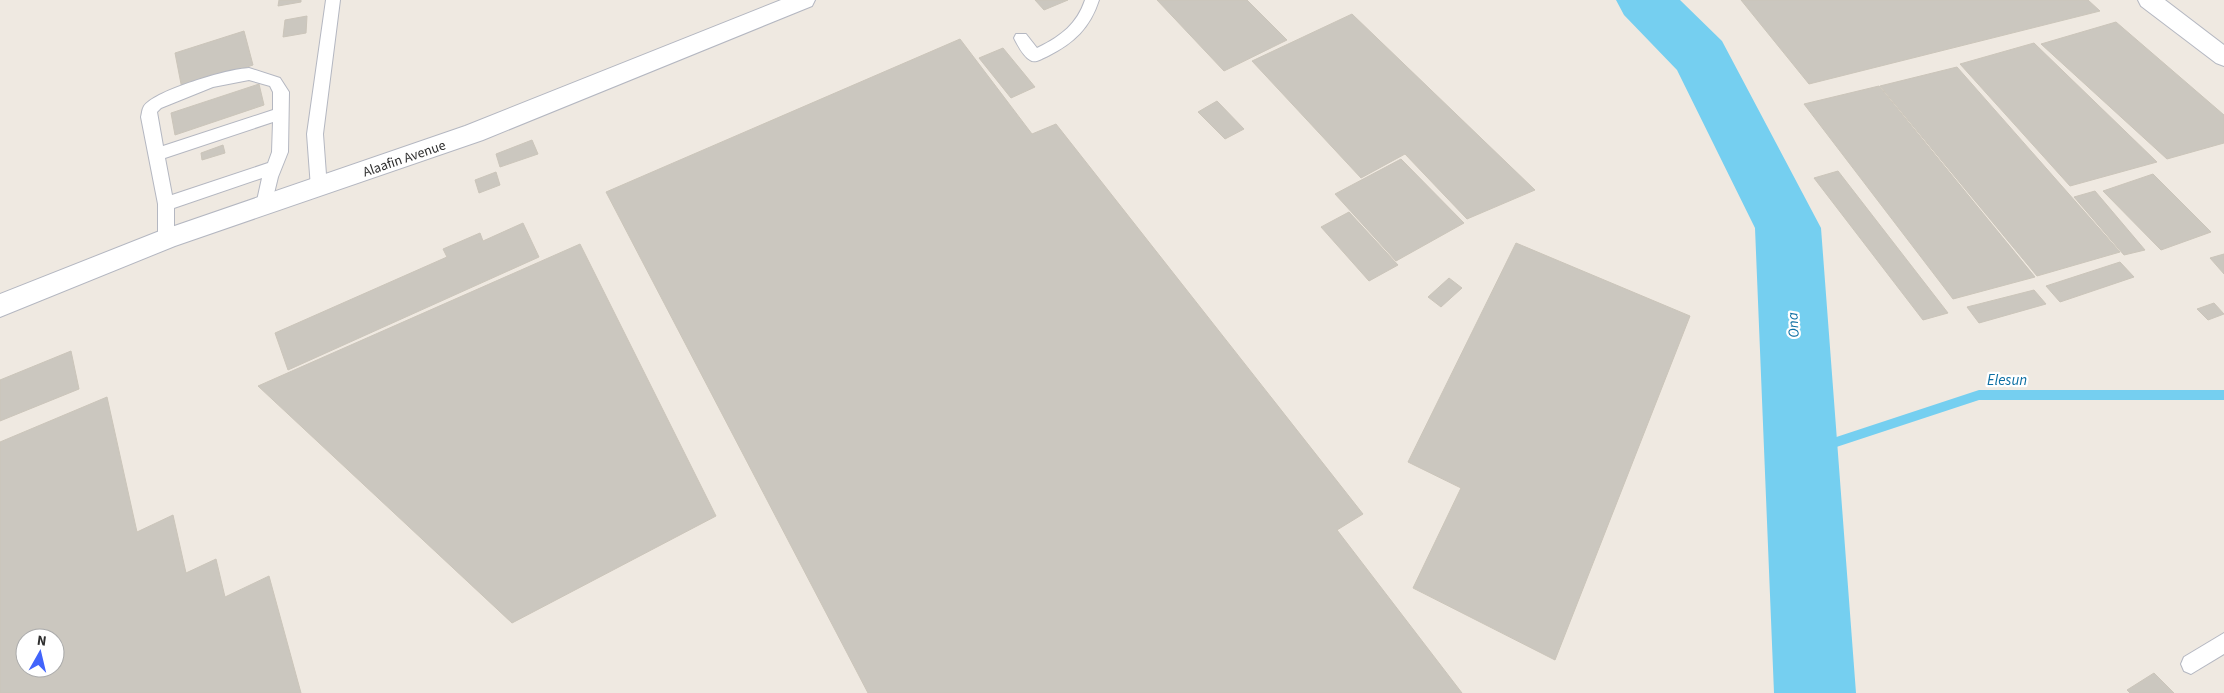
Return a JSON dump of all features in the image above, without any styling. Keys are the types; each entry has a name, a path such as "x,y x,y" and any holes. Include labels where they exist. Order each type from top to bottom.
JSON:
{"street":[{"name":"Alaafin Avenue","path":"0,306 80,272 166,239 319,188 474,133 804,0"},
{"path":"2149,0 2224,57"}],"lane":[{"path":"319,188 315,134 334,0"},
{"path":"1020,38 1034,56 1068,40 1089,14 1092,0"},
{"path":"166,239 166,204 150,117 150,109 163,98 246,73 265,77 275,82 281,92 280,152 264,205"},
{"path":"157,154 281,113"},
{"path":"166,204 274,167"},
{"path":"2192,664 2224,643"}],"building":[{"path":"279,0 301,0 301,2 278,6"},
{"path":"1035,0 1068,0 1044,10"},
{"path":"1157,0 1247,0 1287,40 1224,71"},
{"path":"1741,0 2088,0 2100,11 1809,84"},
{"path":"1352,14 1535,190 1467,219 1405,154 1361,178 1252,61"},
{"path":"307,16 306,33 283,37 285,20"},
{"path":"2116,22 2224,115 2224,143 2167,159 2041,44"},
{"path":"244,31 253,65 182,89 175,53"},
{"path":"960,39 1032,134 1056,124 1363,514 1337,530 1462,693 868,693 606,192"},
{"path":"2034,43 2157,162 2070,186 1960,64"},
{"path":"1003,48 1035,87 1011,98 979,58"},
{"path":"1957,67 2120,252 2037,276 1880,86"},
{"path":"259,84 264,105 175,135 171,113"},
{"path":"1879,86 2035,277 1953,299 1804,104"},
{"path":"1217,101 1244,129 1225,139 1198,112"},
{"path":"532,140 538,154 500,167 496,154"},
{"path":"223,145 225,153 202,160 201,153"},
{"path":"1401,159 1464,223 1396,261 1335,194"},
{"path":"1838,171 1948,313 1923,320 1814,178"},
{"path":"496,172 500,185 479,193 475,180"},
{"path":"2153,174 2211,232 2161,250 2103,191"},
{"path":"2095,191 2145,250 2124,255 2074,197"},
{"path":"1349,212 1398,265 1369,281 1321,227"},
{"path":"523,223 539,257 288,370 275,333 447,257 443,249 480,233 483,241"},
{"path":"1516,243 1690,316 1555,660 1413,588 1461,488 1408,462"},
{"path":"580,244 716,516 512,623 258,386"},
{"path":"2224,254 2224,274 2210,258"},
{"path":"2120,262 2134,277 2060,302 2046,286"},
{"path":"1449,278 1462,288 1441,307 1428,297"},
{"path":"2034,290 2046,304 1979,323 1967,307"},
{"path":"2214,303 2224,314 2208,320 2197,309"},
{"path":"71,351 79,389 0,421 0,380"},
{"path":"107,397 137,532 173,515 186,573 216,559 225,597 269,576 301,693 0,693 0,442"},
{"path":"2154,673 2174,693 2130,693 2127,690"}],"waterway":[{"name":"Ona","path":"1645,0 1701,57 1788,228 1815,693"},
{"name":"Elesun","path":"1800,454 1979,395 2224,395"}]}
